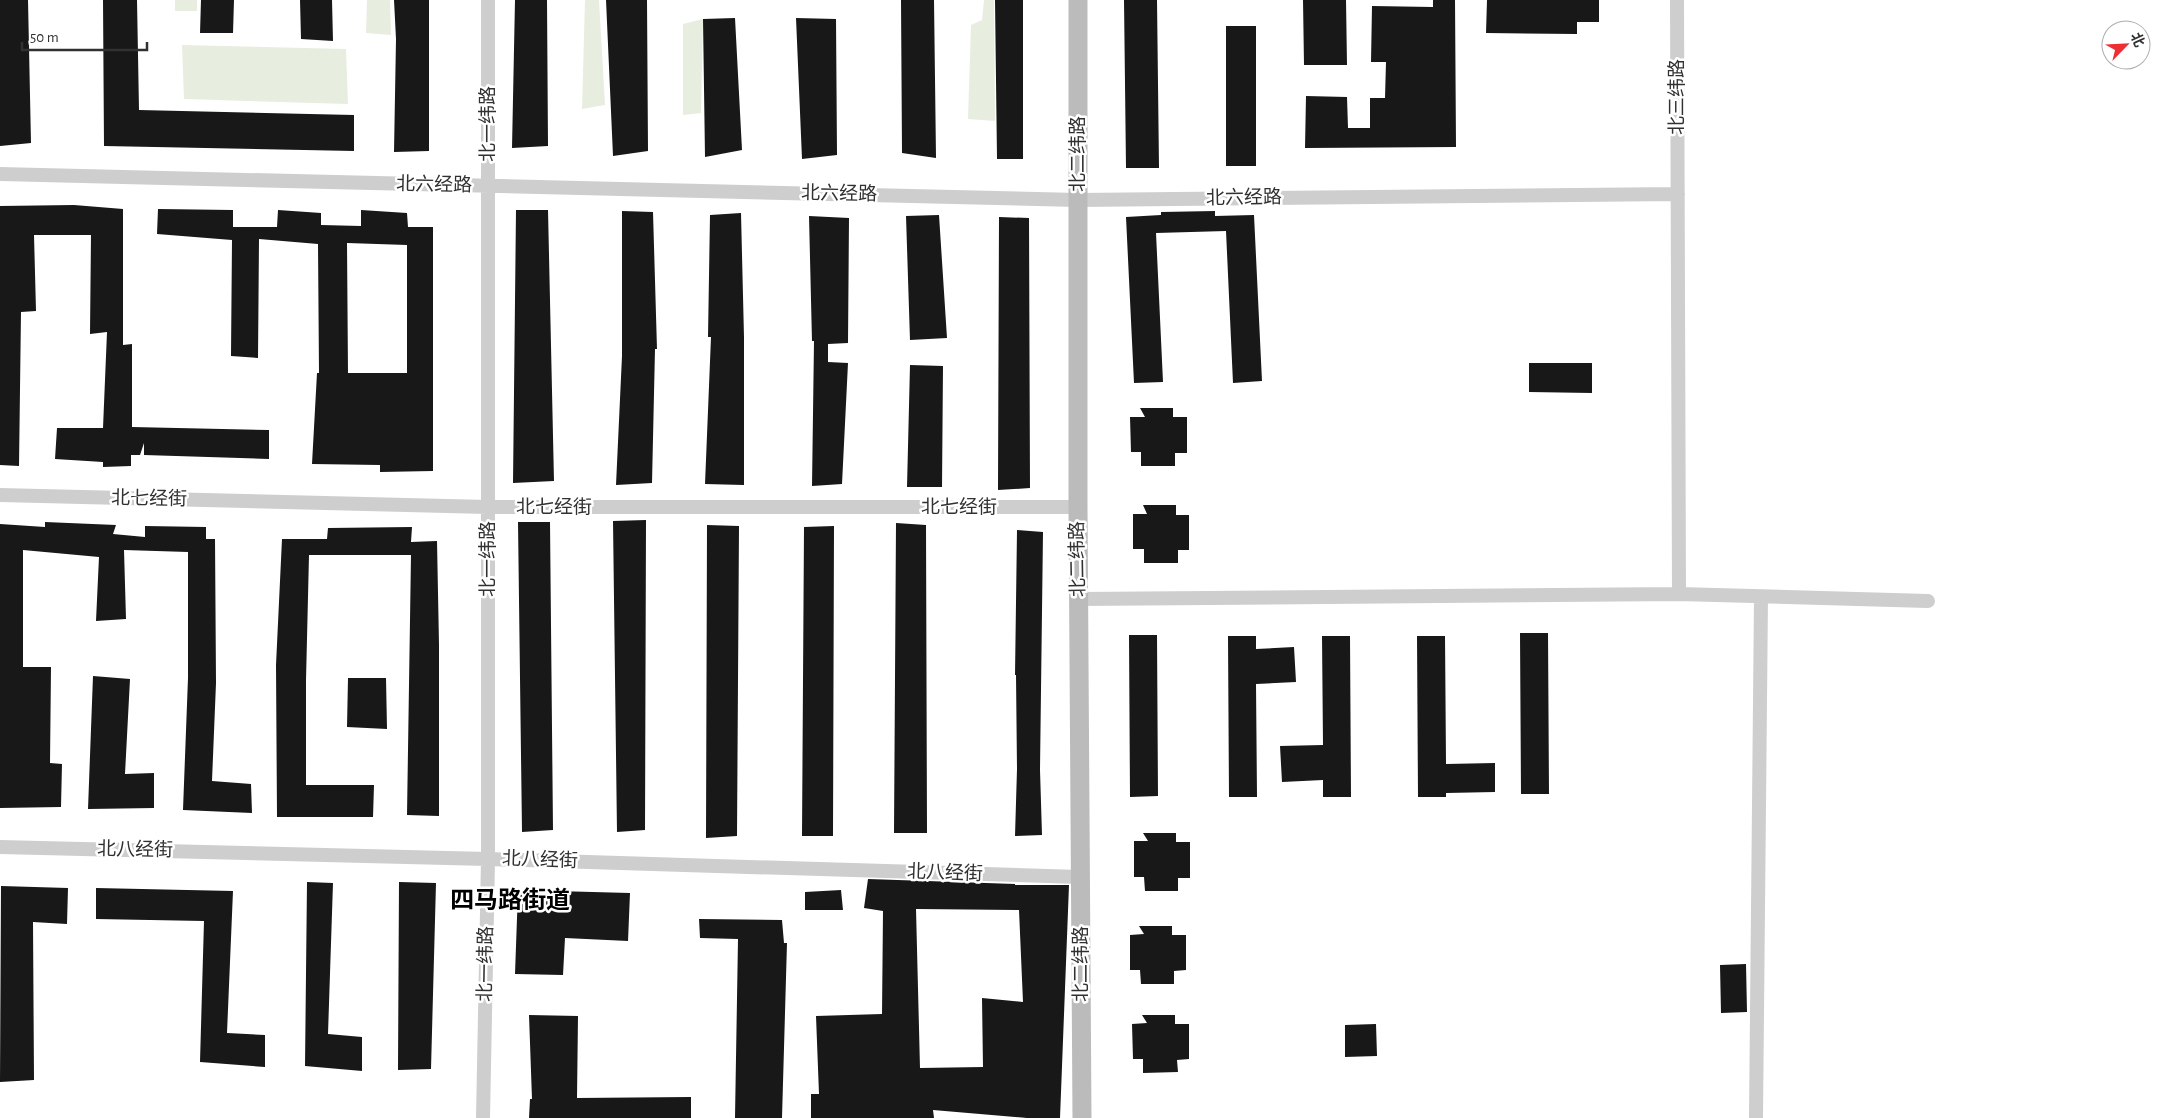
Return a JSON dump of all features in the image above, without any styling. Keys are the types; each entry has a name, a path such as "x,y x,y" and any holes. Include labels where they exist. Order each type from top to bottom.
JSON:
{"street":[{"name":"北一纬路","path":"482,1118 488,859 488,0"},
{"name":"北二纬路","path":"1078,0 1078,599 1082,1118"},
{"name":"北三纬路","path":"1677,0 1679,594"},
{"name":"北六经路","path":"0,174 1078,200 1678,194"},
{"name":"北七经街","path":"0,496 488,507 1078,507"},
{"path":"1078,599 1679,594 1928,601"},
{"path":"1756,1118 1761,597"},
{"name":"北八经街","path":"0,847 488,859 1080,878"}],"green space":[{"path":"175,0 197,0 197,11 175,11"},
{"path":"367,0 390,0 391,35 366,33"},
{"path":"585,0 599,0 605,105 582,109"},
{"path":"984,0 994,0 995,121 968,119 971,25 982,20"},
{"path":"703,19 701,113 683,115 683,24"},
{"path":"182,45 346,49 348,104 184,99"}],"building":[{"path":"0,0 28,0 31,143 0,146"},
{"path":"103,0 137,0 139,110 354,115 354,151 104,146"},
{"path":"201,0 234,0 233,33 200,33"},
{"path":"300,0 332,0 333,41 301,39"},
{"path":"394,0 429,0 429,151 394,152 396,39"},
{"path":"515,0 547,0 548,146 512,148"},
{"path":"606,0 647,0 648,151 613,156"},
{"path":"901,0 934,0 936,158 902,153"},
{"path":"995,0 1023,0 1023,159 997,159"},
{"path":"1124,0 1157,0 1159,168 1126,168"},
{"path":"1303,0 1346,0 1347,65 1304,65"},
{"path":"1433,0 1455,0 1456,147 1305,148 1306,96 1347,97 1348,128 1370,128 1370,98 1385,98 1386,62 1371,62 1372,6 1433,7"},
{"path":"1487,0 1599,0 1599,22 1577,22 1577,34 1486,33"},
{"path":"735,18 742,150 705,157 703,19"},
{"path":"796,18 836,19 837,155 802,159"},
{"path":"1226,26 1256,26 1256,166 1226,166"},
{"path":"74,205 123,209 123,345 132,344 132,427 269,430 269,459 144,455 144,443 140,455 131,455 131,466 103,467 103,462 55,459 57,428 103,428 107,332 90,334 91,235 34,235 36,311 21,312 19,466 0,465 0,206"},
{"path":"158,209 233,210 233,227 277,227 278,210 321,213 321,225 361,226 361,210 407,213 408,227 433,227 433,471 380,472 380,465 312,464 317,373 319,373 318,244 259,239 258,358 231,356 232,240 157,234","holes":["347,243 407,245 407,373 348,373"]},
{"path":"516,210 548,210 554,481 513,483"},
{"path":"622,211 653,212 657,349 655,349 652,483 616,485 622,356"},
{"path":"1215,211 1215,216 1254,215 1262,381 1233,383 1226,231 1156,233 1163,382 1134,383 1126,217 1161,215 1161,212"},
{"path":"741,213 744,337 744,485 705,484 711,337 708,337 710,215"},
{"path":"939,215 947,338 910,340 906,216"},
{"path":"809,216 849,218 848,343 828,344 828,362 848,363 842,484 812,486 814,341 812,341"},
{"path":"999,217 1029,218 1030,488 998,490"},
{"path":"1529,363 1592,363 1592,393 1529,392"},
{"path":"910,365 943,366 942,487 907,487"},
{"path":"1140,408 1173,408 1173,417 1187,417 1187,453 1175,453 1175,466 1141,466 1141,452 1131,452 1130,417 1145,417"},
{"path":"1143,505 1176,505 1176,515 1189,515 1189,550 1178,550 1178,563 1144,563 1144,549 1133,549 1133,514 1147,514"},
{"path":"646,520 645,830 617,832 613,521"},
{"path":"45,522 116,525 113,534 145,537 145,526 206,527 206,539 215,539 216,683 212,781 251,784 252,813 183,810 188,678 188,552 124,550 126,619 96,621 99,557 23,550 23,667 51,667 50,763 62,764 61,807 0,808 0,524 45,527"},
{"path":"518,522 550,522 553,830 522,832"},
{"path":"896,523 926,525 927,833 894,833"},
{"path":"707,525 739,526 737,836 706,838"},
{"path":"834,526 833,836 802,836 804,527"},
{"path":"412,527 411,542 437,541 439,816 407,815 411,555 309,555 306,785 374,785 373,817 277,817 276,665 282,539 327,539 328,528"},
{"path":"1017,530 1043,532 1040,770 1042,835 1015,836 1017,769 1015,675"},
{"path":"1520,633 1548,633 1549,794 1521,794"},
{"path":"1129,635 1157,635 1158,796 1130,797"},
{"path":"1228,636 1256,636 1256,649 1294,647 1296,682 1256,684 1257,797 1229,797"},
{"path":"1322,636 1350,636 1351,797 1323,797 1323,780 1282,782 1280,746 1323,745"},
{"path":"1417,636 1445,636 1446,764 1495,763 1495,792 1446,793 1446,797 1418,797"},
{"path":"93,676 130,679 125,774 154,773 154,808 88,809"},
{"path":"348,678 386,678 387,729 347,727"},
{"path":"1143,833 1176,833 1176,842 1190,842 1190,878 1178,878 1178,891 1145,891 1144,877 1134,877 1134,841 1148,841"},
{"path":"868,879 1015,885 1069,885 1060,1118 1027,1118 933,1110 934,1118 811,1118 811,1094 819,1094 816,1016 882,1014 883,911 864,908","holes":["916,909 1019,910 1023,1002 982,998 983,1067 920,1068"]},
{"path":"307,882 333,883 328,1034 362,1037 362,1071 305,1066"},
{"path":"399,882 436,883 431,1069 398,1070"},
{"path":"1,886 68,888 67,924 33,922 34,1080 0,1082"},
{"path":"96,888 233,891 227,1033 265,1035 265,1067 200,1062 204,921 96,919"},
{"path":"518,890 630,893 628,941 565,938 563,975 515,974"},
{"path":"841,890 843,910 805,910 805,892"},
{"path":"699,919 782,920 784,943 787,943 782,1118 735,1118 738,939 700,938"},
{"path":"1139,926 1172,926 1172,935 1186,935 1186,970 1174,971 1174,984 1141,984 1140,970 1130,970 1130,935 1144,934"},
{"path":"1746,964 1747,1012 1721,1013 1720,965"},
{"path":"529,1015 578,1016 577,1098 691,1097 691,1118 529,1118 530,1099 532,1099"},
{"path":"1142,1015 1175,1015 1175,1024 1189,1024 1189,1059 1177,1060 1178,1072 1143,1073 1143,1059 1133,1059 1132,1024 1147,1023"},
{"path":"1376,1024 1377,1056 1345,1057 1345,1025"}],"district":[{"name":"四马路街道","path":"510,901"}]}
